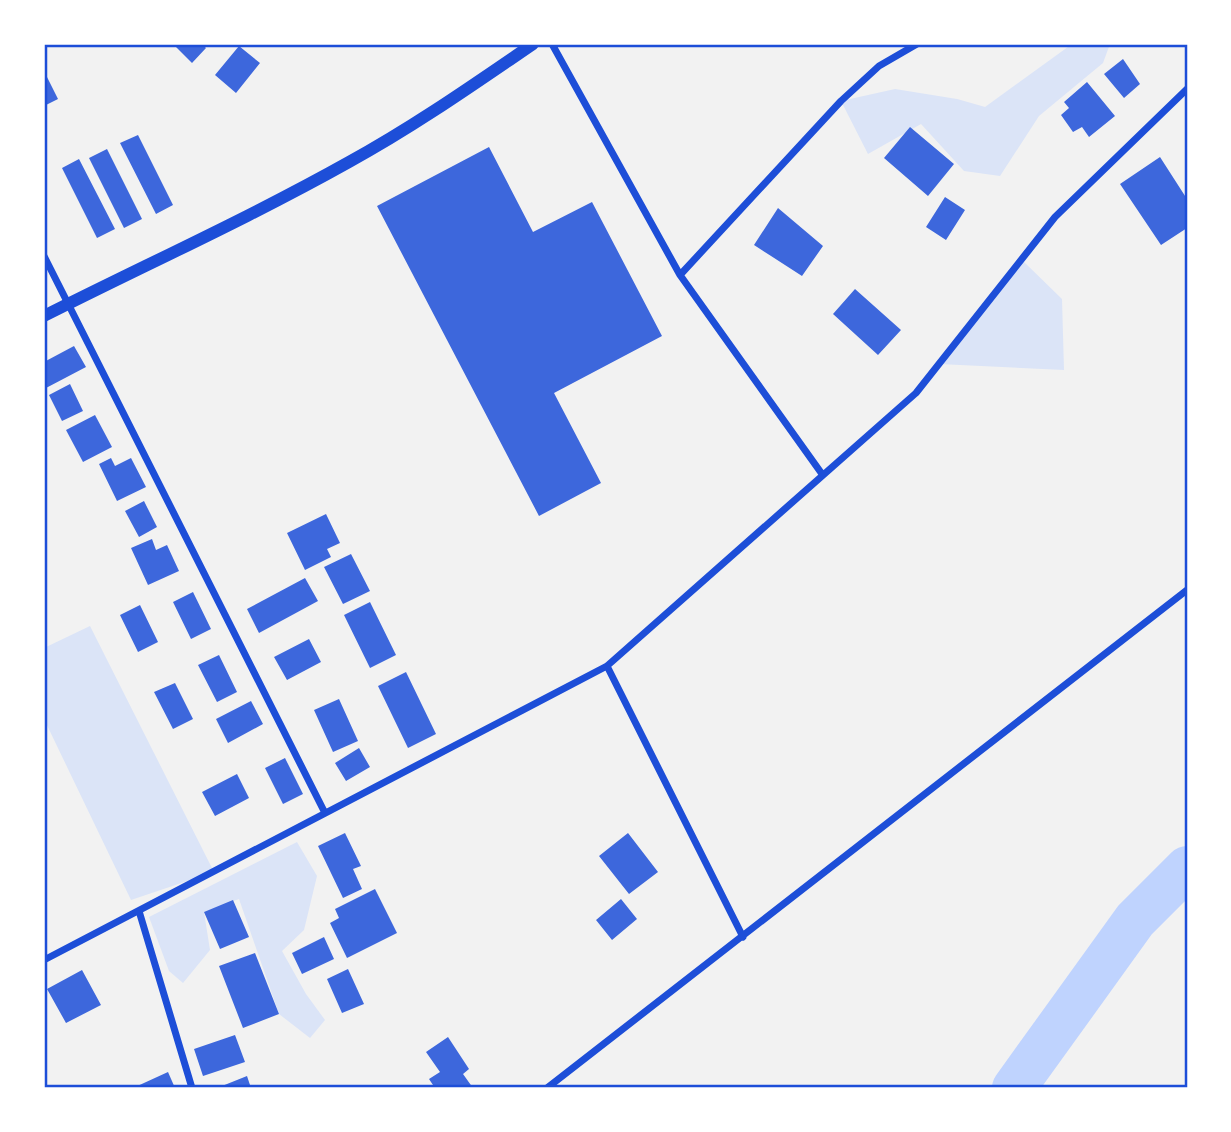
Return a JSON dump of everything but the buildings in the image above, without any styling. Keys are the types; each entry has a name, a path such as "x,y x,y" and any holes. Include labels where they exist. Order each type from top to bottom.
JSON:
{"street":[{"path":"44,316 199,241 350,162 444,105 533,44"},
{"path":"552,44 680,275 822,474"},
{"path":"680,275 841,101 879,66 917,44"},
{"path":"44,960 607,666 916,393 1055,217 1187,89"},
{"path":"44,256 326,813"},
{"path":"547,1088 1187,590"},
{"path":"607,666 743,937"},
{"path":"139,911 192,1088"}],"shaded area":[{"path":"1072,44 1110,44 1103,63 1039,116 1000,176 964,171 921,124 868,154 841,101 895,89 957,99 985,107"},
{"path":"1022,260 1062,299 1064,370 939,364"},
{"path":"90,626 214,872 131,900 44,719 44,648"},
{"path":"297,842 317,876 304,930 282,951 306,994 325,1020 310,1038 279,1014 239,899 204,912 210,950 183,983 169,971 149,917"}],"waterway":[{"path":"1014,1088 1135,920 1187,868"}]}
